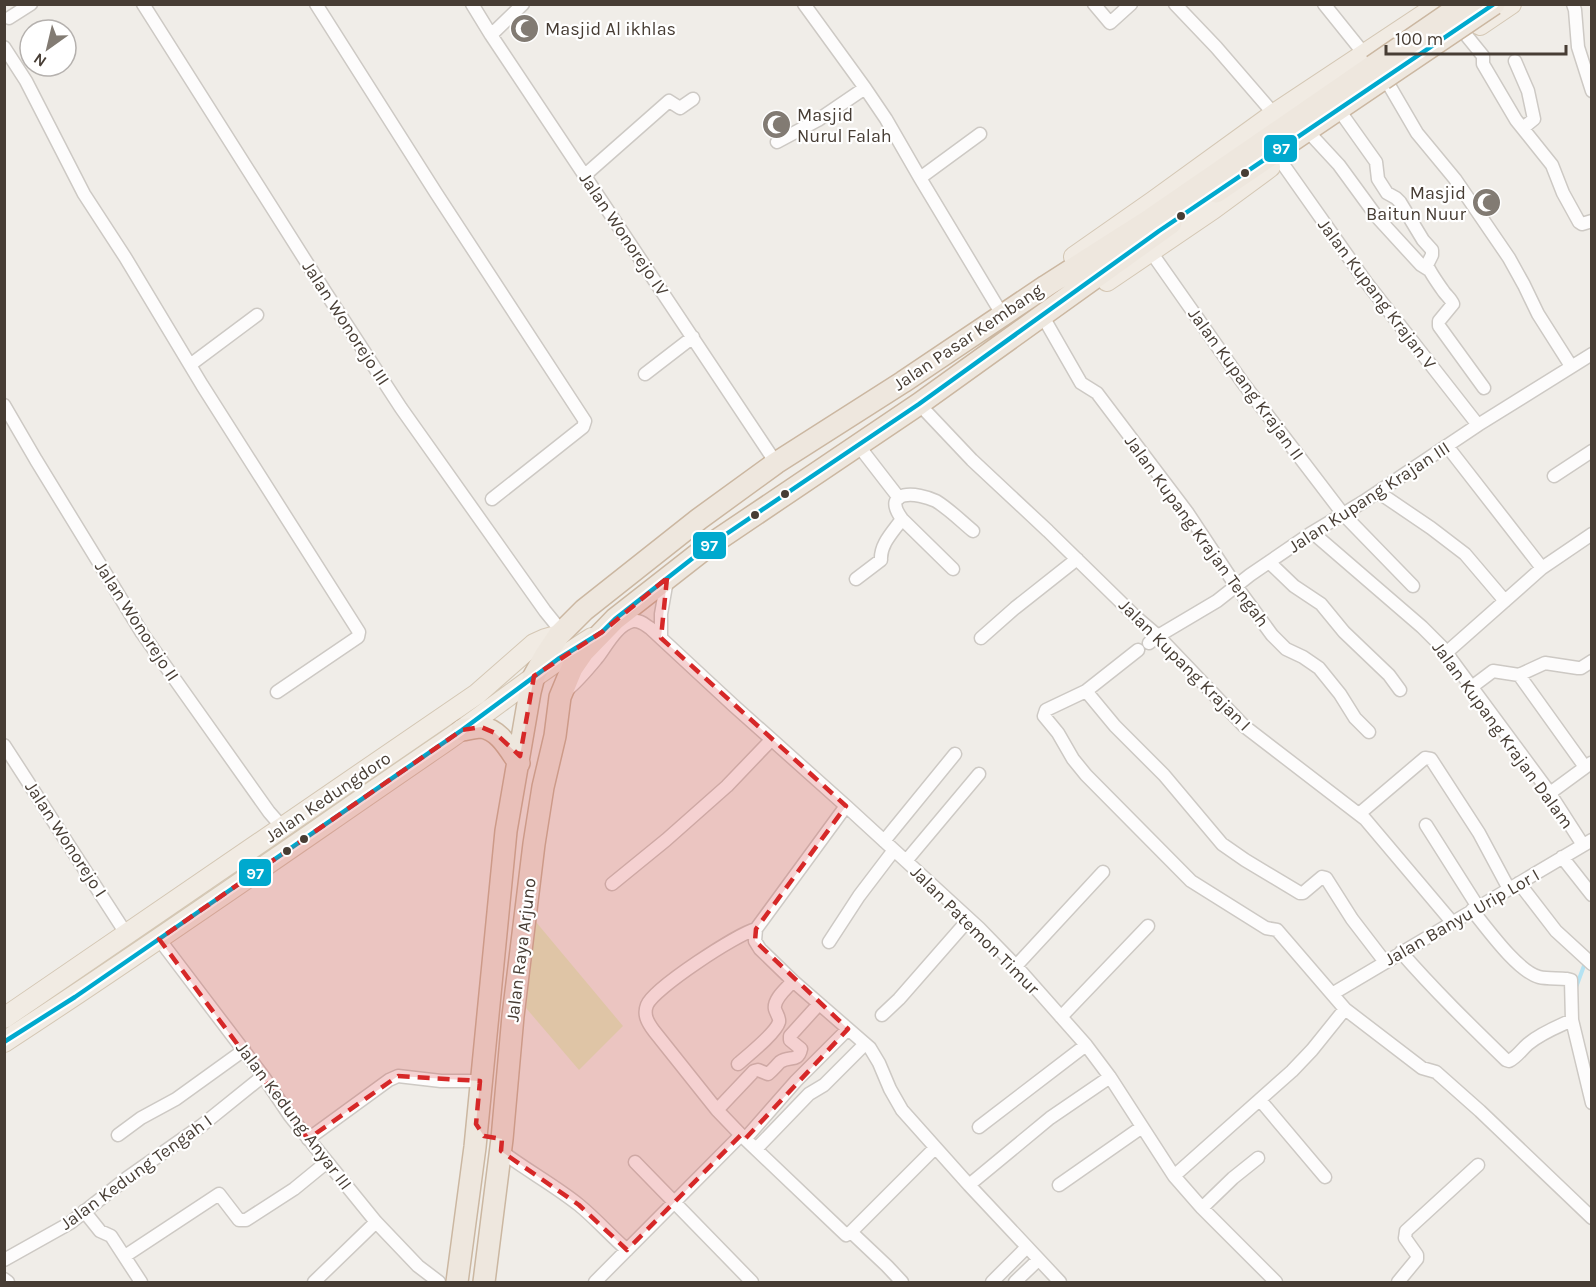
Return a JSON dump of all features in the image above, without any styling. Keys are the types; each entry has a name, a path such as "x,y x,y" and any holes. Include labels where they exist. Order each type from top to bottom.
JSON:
{"highway":[{"path":"1051,309 1155,225 1463,4"},
{"path":"1046,286 1155,225 1492,12"},
{"name":"Jalan Pasar Kembang","path":"560,634 584,610 633,570 776,463 903,382 1046,286"},
{"name":"Jalan Pasar Kembang","path":"602,632 615,619 707,547 919,404 1051,309"},
{"name":"Jalan Raya Arjuno","path":"484,1282 501,1151 513,1016 543,787 555,736 560,697 572,668 602,632"},
{"name":"Jalan Raya Arjuno","path":"457,1282 473,1160 506,831 534,676 544,656 560,634"},
{"path":"462,730 481,727 495,733 505,742 519,763"},
{"path":"473,1160 484,1152 495,1156 501,1151 479,1131 476,1124"}],"main road":[{"name":"Jalan Pasar Kembang","path":"1046,286 1060,267 1274,114 1442,4 1458,18 1467,22 1478,22 1492,12 1511,4"},
{"name":"Jalan Pasar Kembang","path":"1051,309 1077,300 1151,252 1280,160 1467,34 1492,12"},
{"path":"1396,34 1403,36 1413,45 1419,59 1419,66"},
{"name":"Jalan Pasar Kembang","path":"534,676 558,658 602,632"},
{"name":"Jalan Kedungdoro","path":"4,1018 477,694 534,644 560,634"},
{"name":"Jalan Kedungdoro","path":"4,1042 75,997 462,730 534,676"}],"street":[{"path":"9,18 31,4"},
{"name":"Jalan Wonorejo III","path":"143,4 396,401 560,634"},
{"path":"316,4 585,421 583,427 492,499"},
{"name":"Jalan Wonorejo IV","path":"472,4 491,36 776,463"},
{"path":"491,36 523,4"},
{"path":"804,4 886,119 1003,316"},
{"path":"1094,4 1110,23 1131,4"},
{"path":"1175,4 1274,114"},
{"path":"1323,4 1365,55"},
{"path":"1573,4 1578,46 1592,91"},
{"path":"1467,34 1483,56 1483,64 1522,128 1552,165 1563,193 1579,222 1582,224 1592,221"},
{"path":"4,47 26,81 84,194 359,634 277,692"},
{"path":"1515,62 1530,97 1534,119 1522,128"},
{"path":"1389,85 1417,133 1455,179 1509,258 1538,314 1571,366"},
{"path":"777,142 818,120 866,88"},
{"path":"585,175 669,101 680,108 693,99"},
{"path":"1344,117 1376,162 1378,179 1387,193 1400,202 1423,240 1432,250 1427,265 1453,304 1439,321 1441,330 1484,388"},
{"path":"920,178 980,134"},
{"path":"1314,138 1339,165 1377,217 1421,265 1429,270"},
{"name":"Jalan Kupang Krajan V","path":"1280,160 1366,282 1478,425"},
{"name":"Jalan Kupang Krajan II","path":"1151,252 1243,383 1343,514 1413,586"},
{"name":"Jalan Kupang Krajan Tengah","path":"1051,309 1081,383 1097,393 1187,512 1272,635 1286,649 1319,668 1340,694 1355,718 1369,732"},
{"path":"190,365 257,315"},
{"path":"645,374 693,337"},
{"name":"Jalan Kupang Krajan III","path":"1332,994 1277,930 1266,928 1191,881 1086,775 1044,713 1086,691 1149,643 1216,601 1312,533 1592,354"},
{"name":"Jalan Kupang Krajan I","path":"919,404 972,460 1137,618 1149,643 1244,726 1359,814 1452,922"},
{"name":"Jalan Wonorejo II","path":"4,405 142,633 263,804 283,828"},
{"path":"858,445 899,498"},
{"path":"1447,446 1542,568"},
{"path":"1554,476 1592,451"},
{"path":"1378,492 1431,528 1465,555 1505,601"},
{"path":"953,569 903,519 897,511 899,498 909,494 938,502 973,531"},
{"path":"856,579 881,560 884,544 903,519"},
{"name":"Jalan Kupang Krajan Dalam","path":"1312,533 1422,627 1446,653 1587,842"},
{"path":"1446,653 1542,568 1592,534"},
{"path":"981,638 1077,559"},
{"path":"1269,562 1294,586 1321,604 1344,632 1389,675 1400,690"},
{"path":"661,638 663,593 667,578"},
{"name":"Jalan Patemon Timur","path":"560,697 575,683 624,625 635,621 641,622 661,638 969,919 1017,966 1086,1045 1110,1077 1174,1176 1202,1208 1276,1282"},
{"path":"1473,687 1493,671 1519,675 1545,663 1581,668 1592,661"},
{"path":"1519,675 1588,765 1550,793"},
{"path":"1086,691 1115,726 1164,775 1222,844 1300,893 1322,877 1326,878 1352,919 1385,962"},
{"path":"612,884 727,786 771,740"},
{"name":"Jalan Wonorejo I","path":"4,745 127,934"},
{"path":"884,841 955,754"},
{"path":"1359,814 1425,758 1431,759 1514,886 1588,961"},
{"path":"906,861 979,774"},
{"path":"846,806 756,929 695,964 670,982 652,998 645,1013 648,1022 717,1110 843,1233 851,1232 935,1148"},
{"path":"1426,825 1475,909 1506,952 1525,969 1537,976 1571,980 1572,1020 1592,1103"},
{"name":"Jalan Banyu Urip Lor I","path":"1332,994 1587,842"},
{"path":"829,942 859,896 894,850"},
{"path":"1562,857 1592,895"},
{"path":"1017,966 1102,872"},
{"path":"882,1015 899,999 969,919"},
{"path":"1061,1017 1148,926"},
{"path":"756,929 756,941 760,949 793,981 866,1044 879,1063 902,1110 1060,1282"},
{"name":"Jalan Kedung Anyar III","path":"159,939 244,1050 308,1139 376,1222 418,1266 439,1282"},
{"path":"1401,952 1475,1030 1509,1061 1544,1032 1572,1020"},
{"path":"738,1064 776,1028 779,1020 775,1007 776,1002 793,981"},
{"path":"1332,994 1346,1009 1422,1068 1436,1072 1592,1218"},
{"path":"717,1110 754,1071 758,1070 768,1074 782,1061 794,1059 800,1054 801,1049 790,1040 790,1036 819,1004"},
{"path":"1174,1176 1260,1100 1312,1050 1346,1009"},
{"path":"595,1282 626,1249 743,1137 848,1029"},
{"path":"756,1149 808,1094 824,1085 866,1044"},
{"path":"979,1127 1086,1045"},
{"path":"118,1135 141,1118 176,1099 244,1050"},
{"name":"Jalan Kedung Tengah I","path":"4,1260 70,1222 201,1126 263,1076"},
{"path":"308,1139 389,1080 398,1076 441,1081 480,1081"},
{"path":"969,1185 1050,1118 1110,1077"},
{"path":"1260,1100 1325,1177"},
{"path":"1059,1185 1142,1127"},
{"path":"501,1151 579,1205 626,1249"},
{"path":"1202,1208 1258,1158"},
{"path":"125,1256 219,1194 239,1220 246,1220 294,1189 327,1162"},
{"path":"635,1162 752,1282"},
{"path":"1398,1282 1417,1259 1417,1255 1405,1238 1406,1231 1478,1165"},
{"path":"84,1211 100,1230 111,1236 141,1282"},
{"path":"314,1282 376,1222"},
{"path":"851,1232 902,1282"},
{"path":"992,1282 1027,1247"},
{"path":"1016,1282 1038,1260"},
{"path":"4,1279 8,1282"}],"highlighted area":[{"path":"667,578 661,638 846,806 756,929 755,941 848,1029 745,1139 741,1135 627,1250 579,1205 501,1151 502,1139 484,1136 476,1124 480,1081 398,1076 308,1139 159,939 462,730 481,727 495,733 520,756 534,676 602,632"}],"green space":[{"path":"536,922 623,1026 579,1070 526,1008"}],"waterway":[{"path":"1575,990 1585,963"}],"transit line":[{"name":"97","path":"4,1042 75,997 462,730 558,659 602,632 615,619 707,547 919,404 1159,231 1494,4"}],"place":[{"name":"Masjid Al ikhlas","path":"524,29"},
{"name":"Masjid Nurul Falah","path":"776,125"},
{"name":"Masjid Baitun Nuur","path":"1487,203"}]}
